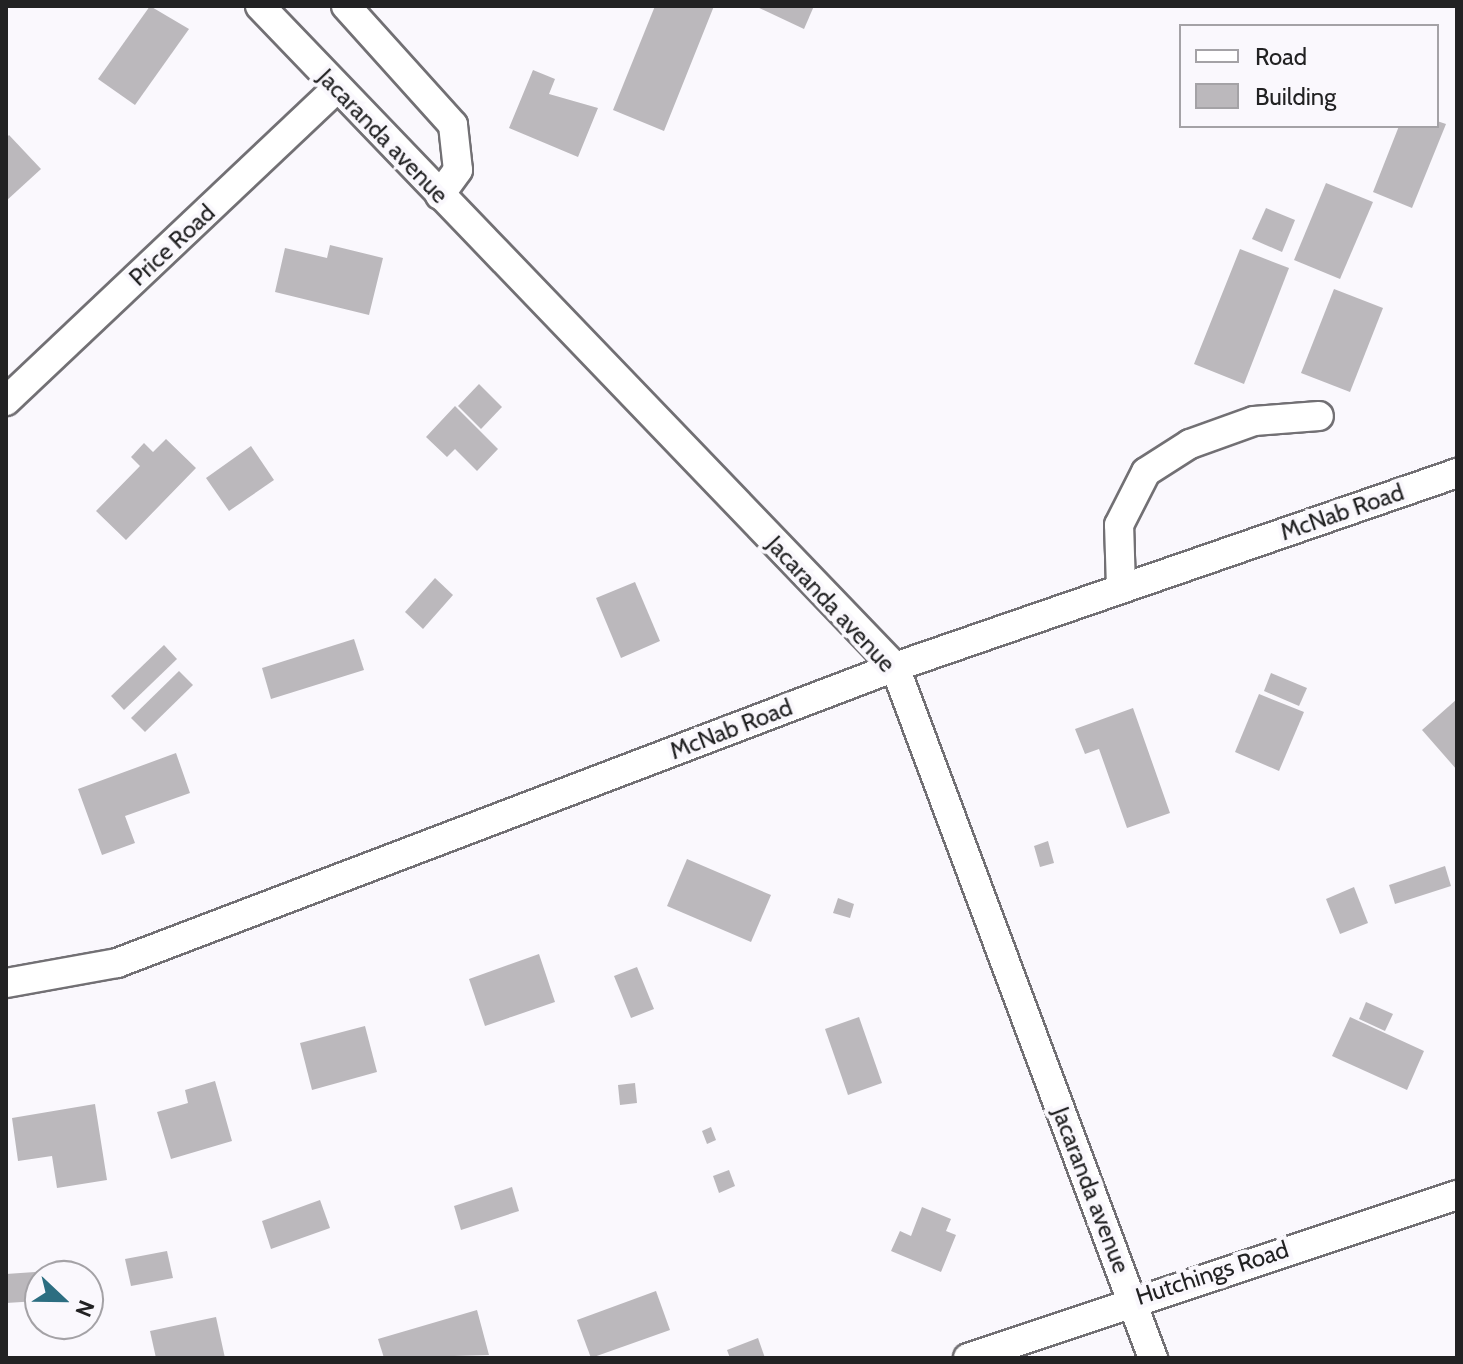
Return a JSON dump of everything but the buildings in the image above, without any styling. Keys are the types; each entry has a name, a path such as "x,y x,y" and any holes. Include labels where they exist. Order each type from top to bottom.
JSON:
{"street":[{"name":"Jacaranda avenue","path":"260,6 895,667 1153,1358"},
{"path":"346,6 453,125 458,170 440,195"},
{"name":"Price Road","path":"6,401 337,88"},
{"path":"1121,587 1119,525 1146,472 1190,444 1254,421 1319,416"},
{"name":"McNab Road","path":"6,983 117,963 895,667 1457,473"},
{"name":"Hutchings Road","path":"968,1358 1131,1299 1457,1195"}]}
